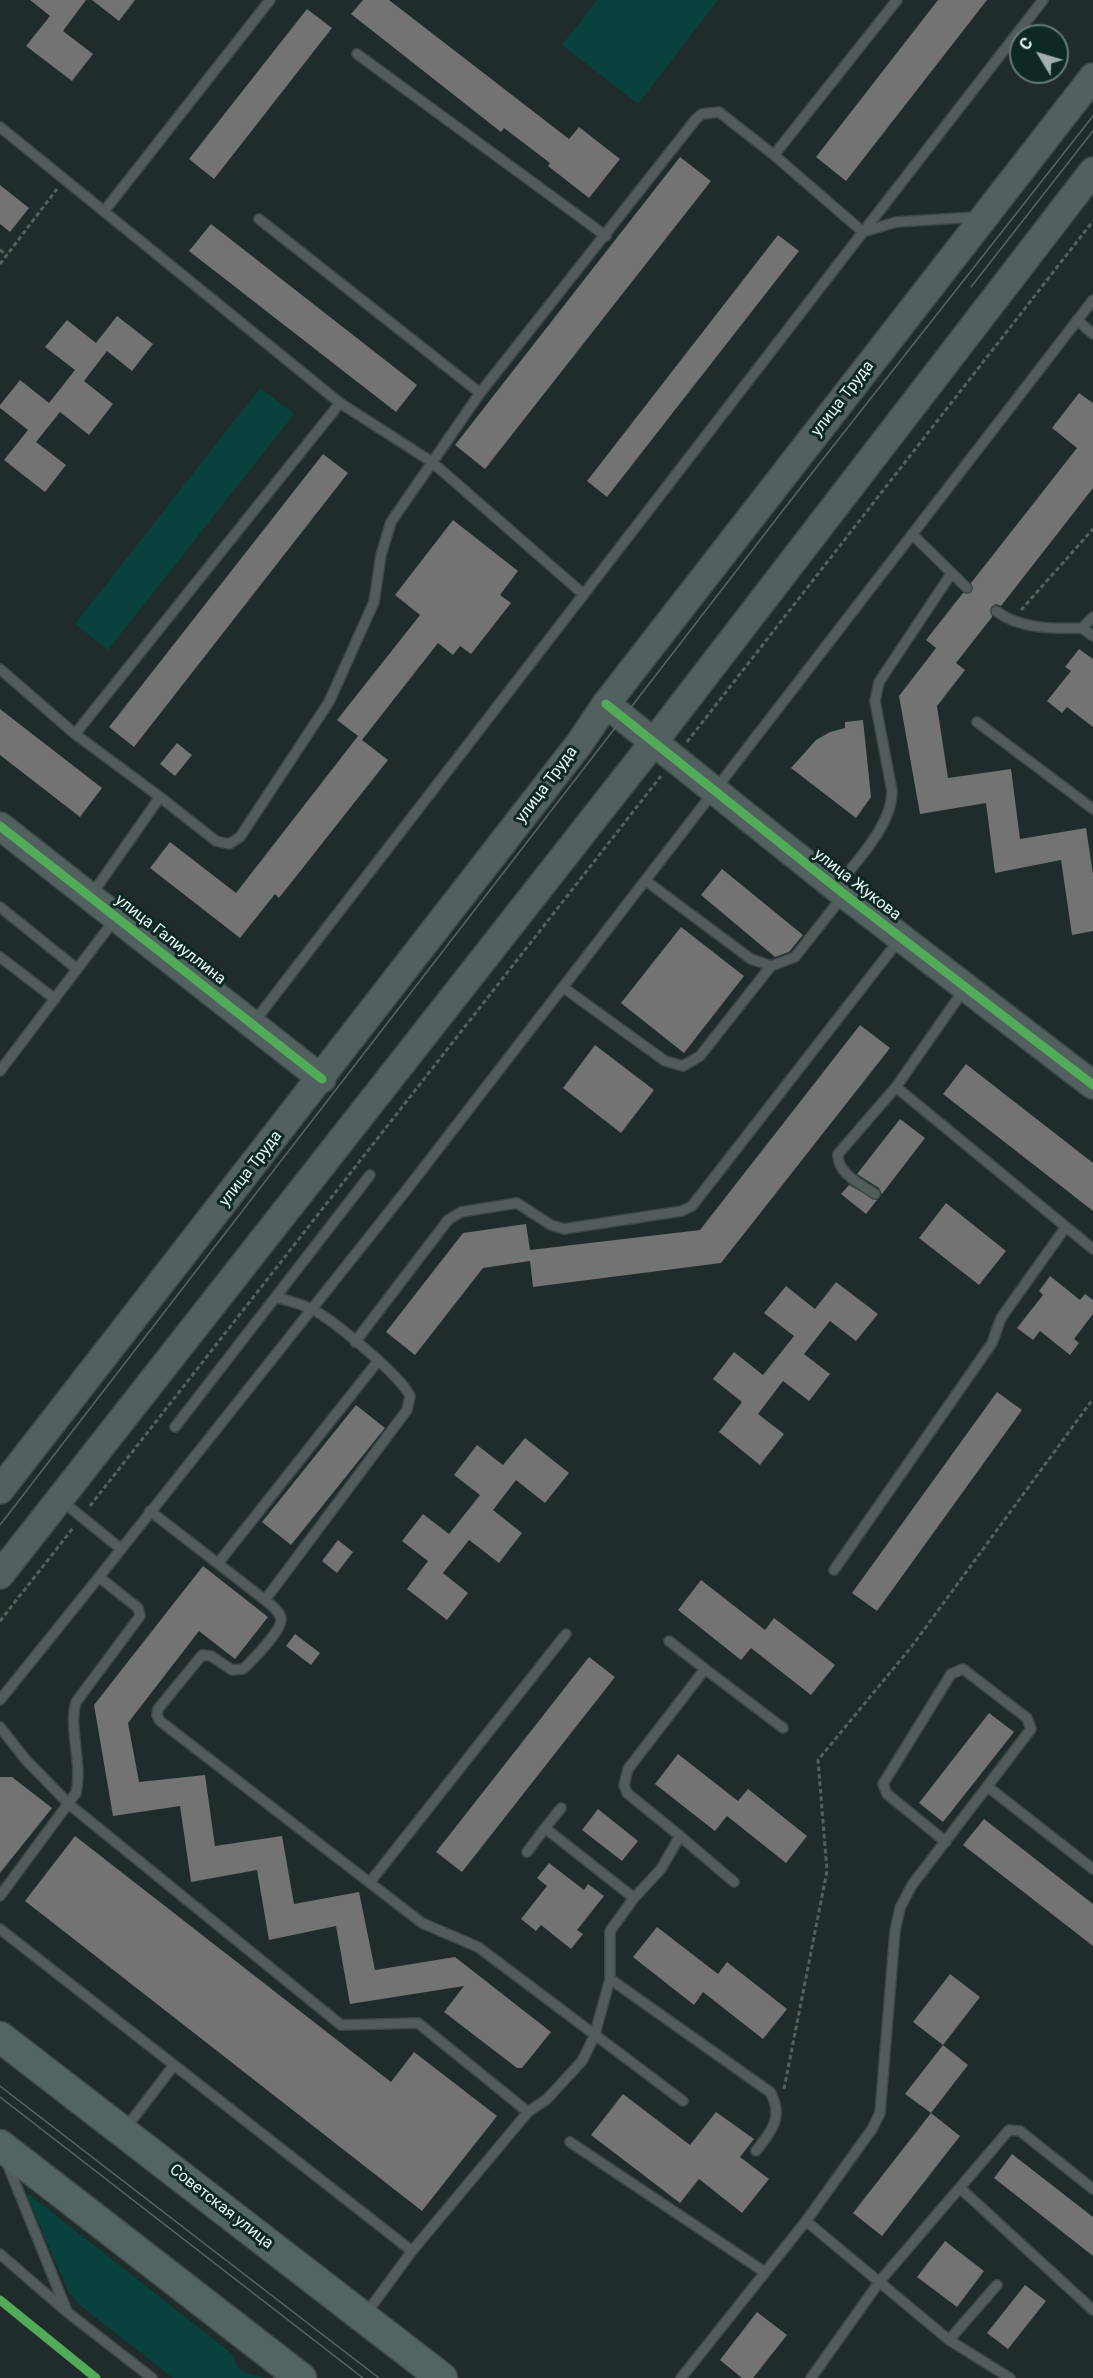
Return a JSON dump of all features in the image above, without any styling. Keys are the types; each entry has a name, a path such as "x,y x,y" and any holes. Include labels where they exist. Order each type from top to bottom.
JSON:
{"main road":[{"name":"улица Труда","path":"0,1490 322,1079 579,744 606,704 1093,77"},
{"path":"0,1575 652,742 1093,171"},
{"name":"улица Жукова","path":"606,704 840,891 1093,1085"},
{"name":"улица Галиуллина","path":"0,826 322,1079"},
{"name":"Советская улица","path":"0,2037 442,2378"},
{"path":"0,2146 301,2378"}],"lane":[{"path":"105,210 270,0"},
{"path":"774,155 897,0"},
{"path":"253,1024 582,593 1043,0"},
{"path":"357,54 606,236"},
{"path":"0,669 75,734 216,841 229,844 240,837 329,702 374,602 381,555 391,522 480,393 702,114 718,112 726,116 863,231"},
{"path":"0,127 105,210 339,403 432,462 582,593"},
{"path":"863,231 896,222 985,216"},
{"path":"259,219 480,393"},
{"path":"0,1700 313,1309 564,988 1093,300"},
{"path":"1077,320 1093,334"},
{"path":"75,734 339,403"},
{"path":"912,534 968,588"},
{"path":"564,988 665,1061 683,1066 700,1056 771,966 795,957 840,891 892,805 892,791 875,701 879,682 951,574"},
{"path":"996,611 1010,622 1063,629 1082,628 1093,636"},
{"path":"1082,628 1093,617"},
{"path":"977,722 1093,809"},
{"path":"91,897 160,797"},
{"path":"646,881 751,959 771,966"},
{"path":"0,907 77,969"},
{"path":"0,1071 116,917"},
{"path":"355,1342 448,1220 456,1213 517,1203 551,1225 570,1228 682,1211 692,1206 901,938"},
{"path":"0,957 55,999"},
{"path":"875,1194 844,1172 840,1167 838,1154 896,1087 966,987"},
{"path":"896,1087 1093,1250"},
{"path":"175,1428 370,1175"},
{"path":"834,1570 992,1342 1001,1318 1065,1228"},
{"path":"265,1600 407,1410 410,1396 378,1361 313,1309 276,1297"},
{"path":"219,1562 378,1361"},
{"path":"60,1500 122,1549"},
{"path":"150,1511 219,1562 265,1600 279,1613 281,1625 243,1669 232,1670 211,1656 202,1655 158,1709 158,1718 422,1923 478,1947 594,2037 683,2101"},
{"path":"0,1896 70,1805 80,1777 74,1715 76,1702 140,1616 138,1608 99,1577"},
{"path":"370,1882 566,1634"},
{"path":"669,1641 783,1728"},
{"path":"681,2378 763,2271 806,2221 872,2129 880,2113 895,1931 900,1908 912,1885 946,1842 1029,1733 1031,1725 1027,1718 967,1671 959,1669 951,1674 883,1784 887,1794 946,1842"},
{"path":"705,1670 625,1777 624,1785 632,1800 734,1881"},
{"path":"0,1727 26,1760 70,1805 341,2025 418,2023 528,2112"},
{"path":"988,1787 1093,1869"},
{"path":"527,1852 561,1808"},
{"path":"545,1828 634,1898"},
{"path":"363,2317 412,2251 528,2112 547,2099 565,2082 582,2061 594,2037 610,1979 610,1931 634,1898 661,1869 680,1836"},
{"path":"0,1929 412,2251"},
{"path":"610,1979 770,2092 776,2103 777,2116 773,2130 756,2151"},
{"path":"124,2131 174,2065"},
{"path":"811,2378 880,2281 1006,2132 1012,2128 1020,2131 1093,2189"},
{"path":"570,2142 763,2271"},
{"path":"0,2146 67,2312"},
{"path":"960,2188 1093,2310"},
{"path":"806,2221 949,2340 1010,2378"},
{"path":"0,2254 67,2312 152,2378"},
{"path":"949,2340 997,2285"}],"path":[{"path":"0,264 65,178"},
{"path":"0,1621 1093,221"},
{"path":"0,250 7,255"},
{"path":"1010,622 1093,529"},
{"path":"770,2092 782,2099 827,1871 818,1760 912,1646 1093,1399"},
{"path":"0,2300 96,2378"}],"shaded area":[{"path":"597,0 718,0 638,104 562,45"},
{"path":"260,388 294,414 108,650 75,624"},
{"path":"29,2194 232,2354 241,2370 263,2378 173,2378 81,2306 69,2293 27,2196"}],"building":[{"path":"30,0 86,0 63,31 93,54 72,81 26,46 50,16"},
{"path":"92,0 135,0 119,21"},
{"path":"363,0 389,0 569,139 579,127 620,159 589,198 548,166 550,163 504,128 501,132 351,14"},
{"path":"938,0 987,0 846,181 816,157"},
{"path":"307,9 332,28 214,179 189,159"},
{"path":"680,157 711,181 485,469 455,445"},
{"path":"0,185 29,208 10,232 0,224"},
{"path":"211,224 417,385 396,412 189,251"},
{"path":"778,235 799,251 607,497 587,481"},
{"path":"117,316 153,344 132,371 107,351 84,381 113,404 89,435 60,412 36,442 66,465 45,492 4,460 28,430 0,408 0,405 20,380 49,403 75,370 45,347 67,320 96,343"},
{"path":"1079,393 1093,403 1093,488 1001,606 996,604 991,607 992,617 956,663 965,670 937,706 948,778 1011,769 1020,839 1086,828 1093,874 1093,931 1072,935 1061,860 995,873 986,803 920,814 899,696 936,648 926,640 963,593 972,592 971,583 1077,448 1052,428"},
{"path":"323,454 348,473 134,747 109,727"},
{"path":"453,520 518,571 500,595 511,603 471,654 460,646 453,655 438,643 362,740 388,760 279,898 275,894 240,938 150,868 170,842 236,893 358,736 337,720 420,615 395,595"},
{"path":"1079,649 1093,659 1093,727 1067,707 1062,713 1047,701 1071,671 1065,667"},
{"path":"0,709 102,788 80,817 0,755"},
{"path":"863,720 871,797 856,818 791,768 816,740 830,732 845,728 845,722"},
{"path":"177,743 192,755 175,776 160,764"},
{"path":"722,869 803,935 789,952 775,957 701,895"},
{"path":"681,927 744,976 684,1053 621,1003"},
{"path":"860,1025 890,1048 721,1263 533,1287 530,1261 483,1268 415,1355 386,1332 463,1233 526,1224 530,1250 700,1230"},
{"path":"595,1045 654,1090 621,1133 563,1088"},
{"path":"966,1064 1093,1163 1093,1211 943,1094"},
{"path":"900,1119 925,1138 882,1194 879,1188 857,1174"},
{"path":"849,1185 877,1200 866,1214 841,1194"},
{"path":"946,1203 1006,1251 979,1285 919,1238"},
{"path":"1050,1276 1080,1300 1085,1294 1093,1300 1093,1314 1074,1339 1079,1343 1070,1355 1040,1331 1033,1340 1017,1328 1043,1295 1039,1291"},
{"path":"836,1282 878,1314 856,1341 830,1321 804,1354 830,1374 809,1401 783,1381 758,1414 784,1434 760,1465 719,1432 742,1402 713,1379 734,1352 763,1375 794,1336 764,1313 786,1286 815,1309"},
{"path":"997,1392 1022,1410 877,1611 852,1593"},
{"path":"356,1405 385,1428 291,1545 262,1522"},
{"path":"525,1438 569,1473 545,1503 516,1480 493,1510 522,1533 499,1563 469,1540 443,1573 468,1593 447,1620 407,1589 428,1561 402,1541 423,1514 449,1534 480,1495 454,1475 477,1445 503,1465"},
{"path":"338,1540 353,1552 337,1573 322,1561"},
{"path":"203,1566 268,1617 235,1659 199,1631 128,1723 139,1782 205,1775 215,1846 282,1836 294,1904 359,1892 375,1970 455,1957 551,2032 522,2068 517,2068 444,2012 464,1986 350,2004 336,1926 269,1940 257,1870 191,1882 180,1806 113,1816 94,1705"},
{"path":"701,1580 765,1630 774,1618 835,1665 811,1695 751,1648 741,1660 678,1610"},
{"path":"295,1634 320,1653 311,1665 286,1646"},
{"path":"589,1657 615,1677 462,1872 436,1852"},
{"path":"989,1713 1014,1732 943,1822 919,1803"},
{"path":"678,1754 738,1801 748,1789 807,1836 786,1863 727,1816 715,1831 655,1784"},
{"path":"0,1777 12,1777 52,1808 0,1873"},
{"path":"598,1809 638,1841 622,1861 582,1830"},
{"path":"984,1819 1093,1904 1093,1946 963,1845"},
{"path":"75,1836 391,2082 414,2052 497,2116 422,2211 25,1901"},
{"path":"549,1863 584,1890 588,1884 604,1896 577,1930 583,1934 571,1949 541,1925 536,1931 521,1919 547,1886 537,1878"},
{"path":"657,1927 718,1974 727,1962 787,2009 763,2039 703,1992 694,2005 633,1957"},
{"path":"950,1974 980,1997 943,2045 913,2022"},
{"path":"943,2045 968,2065 931,2113 905,2094"},
{"path":"623,2094 690,2145 716,2112 754,2139 740,2157 769,2179 742,2213 699,2179 680,2203 591,2135"},
{"path":"931,2113 960,2136 882,2236 853,2213"},
{"path":"1012,2154 1093,2217 1093,2256 994,2178"},
{"path":"945,2241 984,2271 957,2307 917,2277"},
{"path":"1025,2285 1046,2301 1008,2349 987,2333"},
{"path":"757,2312 787,2335 753,2378 742,2378 720,2360"}],"tram line":[{"path":"0,1525 801,487 1093,116"},
{"path":"971,287 1093,131"},
{"path":"0,2086 379,2378"},
{"path":"0,2097 363,2378"}],"cycle path":[{"path":"606,704 844,894 1093,1085"},
{"path":"0,826 322,1079"},
{"path":"0,2300 96,2378"}]}
